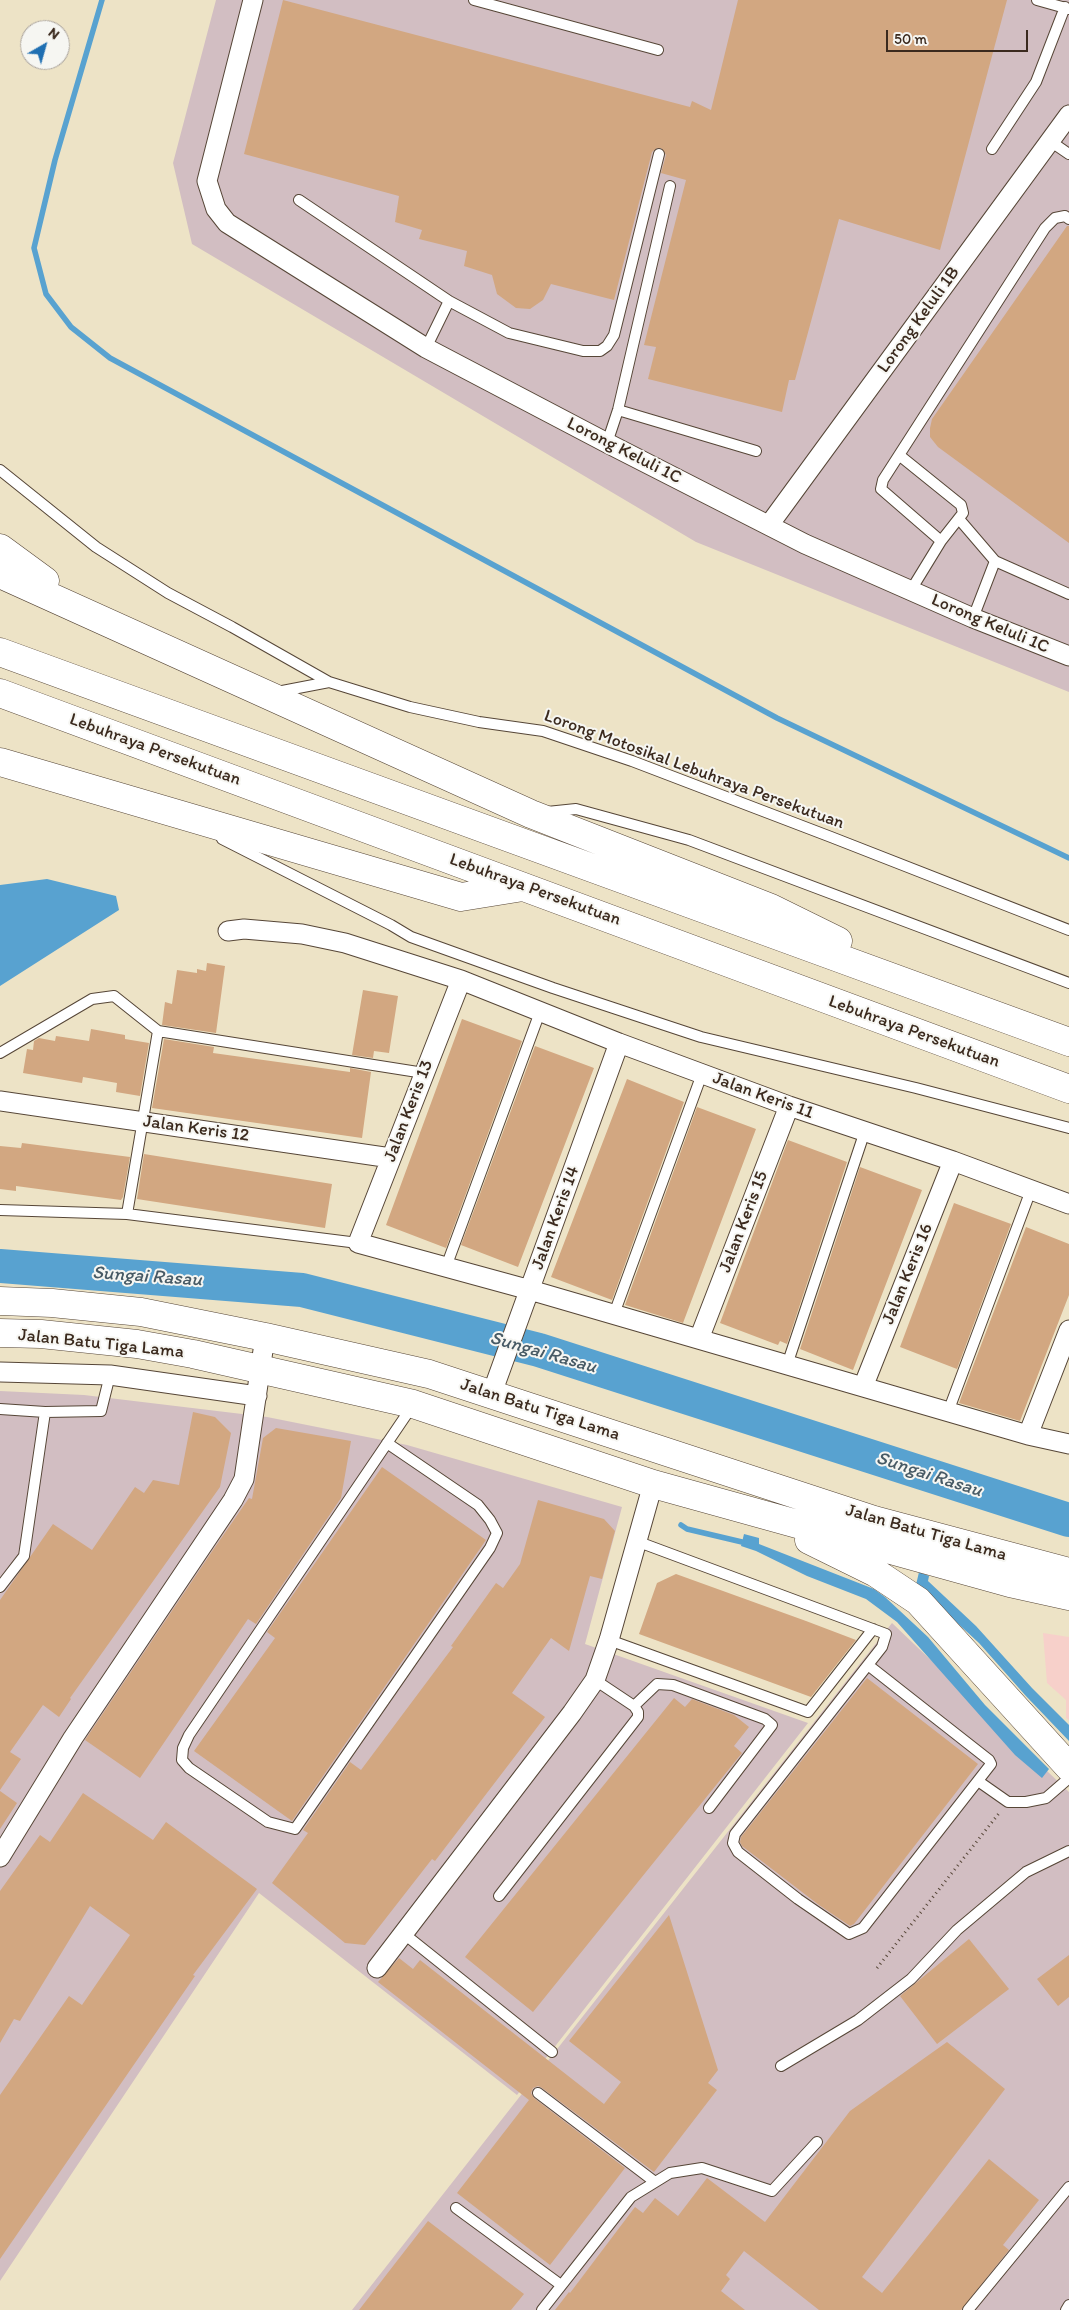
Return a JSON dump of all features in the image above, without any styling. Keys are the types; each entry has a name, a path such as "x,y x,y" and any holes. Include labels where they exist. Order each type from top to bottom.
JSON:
{"main road":[{"path":"0,548 87,613"},
{"path":"0,574 531,814 771,908 961,1002"},
{"path":"0,652 1069,1042"},
{"name":"Lebuhraya Persekutuan","path":"0,693 1069,1089"},
{"path":"0,762 461,897 524,886"},
{"name":"Jalan Batu Tiga Lama","path":"0,1301 52,1303 141,1312 265,1337 429,1374 492,1393 874,1520 1069,1572"},
{"name":"Jalan Batu Tiga Lama","path":"0,1333 41,1334 137,1344 260,1369 413,1404 653,1484 1010,1583 1069,1596"},
{"path":"749,1511 876,1573 918,1602 1069,1767"}],"street":[{"name":"Lorong Keluli 1C","path":"253,0 207,181 210,196 216,209 227,222 426,348 607,443 804,544 973,618 1069,656"},
{"name":"Lorong Keluli 1B","path":"769,525 1069,115"},
{"name":"Jalan Keris 11","path":"228,931 244,929 302,934 345,943 461,980 619,1044 789,1106 953,1161 1069,1204"},
{"name":"Jalan Keris 13","path":"358,1243 461,980"},
{"name":"Jalan Keris 14","path":"492,1393 619,1044"},
{"name":"Jalan Keris 12","path":"0,1101 391,1158"},
{"name":"Jalan Keris 15","path":"699,1339 789,1106"},
{"name":"Jalan Keris 16","path":"863,1387 953,1161"},
{"path":"358,1243 614,1314 1028,1435 1069,1444"},
{"path":"1028,1435 1069,1330"},
{"path":"0,1857 73,1738 233,1500 244,1479 265,1337"},
{"path":"0,1372 110,1375 257,1396"},
{"path":"377,1968 572,1713 595,1680 609,1640 653,1484"}],"lane":[{"path":"474,0 658,50"},
{"path":"992,149 1036,82 1067,8 1037,0"},
{"path":"1050,141 1069,154"},
{"path":"298,200 449,301 509,334 583,351 600,351 607,346 614,335 659,154"},
{"path":"607,443 618,410 670,186"},
{"path":"941,541 881,489 883,480 1045,228 1055,218 1066,216 1069,219"},
{"path":"426,348 449,301"},
{"path":"618,410 756,451"},
{"path":"899,455 961,505 963,514 941,541 911,590"},
{"name":"Lorong Motosikal Lebuhraya Persekutuan","path":"0,470 96,547 168,593 328,682 410,707 479,722 543,730 831,837 1069,930"},
{"path":"959,519 995,561 1069,594"},
{"path":"973,618 995,561"},
{"path":"266,694 328,682"},
{"path":"531,814 576,809 689,840 1069,983"},
{"path":"166,810 411,937 553,988 701,1037 962,1099 1069,1128"},
{"path":"0,1053 92,999 114,996 158,1031 424,1073"},
{"path":"446,1267 540,1012"},
{"path":"127,1214 158,1031"},
{"path":"614,1314 702,1074"},
{"path":"787,1365 865,1131"},
{"path":"948,1412 1031,1190"},
{"path":"0,1210 127,1214 358,1243"},
{"path":"0,1410 45,1412 101,1411 110,1375"},
{"path":"387,1443 478,1505 490,1520 497,1533 490,1548 295,1829 268,1822 189,1768 182,1760 183,1748 189,1735 413,1404"},
{"path":"0,1587 24,1556 45,1412"},
{"path":"636,1541 886,1634 882,1647 735,1834 733,1843 738,1852 798,1899 849,1934 863,1928 991,1764 989,1760 868,1665"},
{"path":"609,1640 808,1712 873,1629"},
{"path":"499,1896 638,1717 638,1712 634,1706 595,1680"},
{"path":"634,1706 657,1684 673,1685 770,1722 772,1725 770,1729 709,1808"},
{"path":"978,1781 1008,1802 1026,1802 1046,1798 1069,1778"},
{"path":"781,2066 858,2020 911,1979 957,1930 1026,1872 1069,1851"},
{"path":"403,1933 552,2052"},
{"path":"538,2093 655,2182"},
{"path":"542,2310 631,2198 655,2182 670,2173 702,2168 772,2190 817,2142"},
{"path":"968,2310 1069,2187"},
{"path":"456,2208 562,2285"},
{"path":"1066,2310 1069,2305"}],"path":[{"path":"877,1968 1008,1802"}],"shaded area":[{"path":"216,0 1069,0 1069,692 696,542 192,244 173,163"},
{"path":"0,1391 84,1395 267,1417 407,1445 622,1507 585,1644 808,1723 517,2095 259,1893 0,2281"},
{"path":"892,1623 1069,1792 1069,2310 352,2310"},
{"path":"1043,1633 1069,1637 1069,1720 1066,1718 1066,1700 1047,1683"}],"water":[{"path":"47,879 116,896 119,910 0,986 0,885"},
{"path":"744,1534 759,1538 759,1544 874,1589 885,1597 928,1637 985,1705 1049,1769 1042,1778 1015,1755 897,1622 866,1599 807,1576 756,1551 741,1546"},
{"path":"919,1572 929,1576 928,1581 976,1626 1032,1688 1069,1725 1069,1741 979,1643 916,1585"}],"building":[{"path":"283,0 690,107 692,101 711,110 738,0 1007,0 940,250 839,219 795,380 789,380 782,412 648,379 656,347 644,345 686,180 661,173 666,155 661,148 657,148 652,152 614,300 551,284 543,300 530,309 516,308 497,294 492,275 464,266 467,251 419,239 422,230 395,222 399,196 244,154"},
{"path":"1067,226 1069,226 1069,543 938,447 930,437 932,419"},
{"path":"207,963 225,966 216,1033 162,1025 165,1002 172,1004 177,970 197,973 197,969 206,971"},
{"path":"363,990 398,996 389,1053 374,1051 373,1058 352,1055"},
{"path":"462,1019 522,1041 446,1248 386,1225"},
{"path":"91,1029 125,1035 125,1039 149,1043 140,1096 116,1092 117,1083 83,1077 82,1083 23,1073 27,1049 33,1050 34,1041 39,1038 55,1041 56,1036 89,1041"},
{"path":"164,1039 214,1047 213,1053 350,1072 350,1068 371,1072 362,1138 152,1108"},
{"path":"535,1046 594,1068 518,1267 461,1245"},
{"path":"627,1079 684,1102 612,1300 551,1277"},
{"path":"697,1107 756,1129 683,1323 625,1305"},
{"path":"788,1140 847,1162 787,1344 780,1341 778,1345 720,1323"},
{"path":"22,1143 130,1157 123,1197 121,1200 16,1186 16,1191 0,1189 0,1146 21,1148"},
{"path":"144,1154 332,1184 325,1228 137,1199"},
{"path":"860,1167 922,1190 853,1370 800,1349"},
{"path":"954,1203 1011,1224 957,1369 900,1347"},
{"path":"1026,1227 1069,1244 1069,1295 1020,1421 959,1403"},
{"path":"193,1412 215,1417 231,1433 220,1487 70,1698 59,1717 43,1705 10,1752 21,1759 0,1790 0,1600 53,1524 92,1550 135,1487 144,1493 153,1480 179,1485"},
{"path":"276,1428 351,1441 341,1498 256,1624 248,1619 140,1778 85,1740 249,1498 252,1499 263,1438"},
{"path":"382,1467 486,1540 292,1821 194,1751 275,1638 267,1632"},
{"path":"538,1500 604,1519 615,1531 602,1579 590,1576 569,1651 551,1638 512,1693 545,1717 435,1861 432,1859 365,1945 345,1943 272,1883 308,1833 303,1830 350,1762 361,1770 453,1647 451,1646 496,1583 503,1588 520,1564"},
{"path":"676,1574 856,1640 811,1697 639,1634 657,1583"},
{"path":"867,1678 978,1764 854,1924 850,1926 819,1905 742,1846 740,1842 741,1837"},
{"path":"674,1698 685,1707 692,1699 734,1715 749,1727 734,1746 742,1753 533,2012 465,1957"},
{"path":"0,1791 17,1803 0,1829"},
{"path":"83,1793 153,1840 166,1822 257,1889 193,1975 195,1976 0,2259 0,2095 69,1996 82,2005 130,1935 90,1906 20,2021 14,2019 0,2043 0,1891 40,1835 50,1842"},
{"path":"669,1915 718,2070 708,2083 717,2090 654,2172 542,2088 538,2086 533,2088 531,2093 534,2098 625,2168 550,2265 457,2193 529,2100 378,1982 399,1958 413,1969 420,1960 604,2104 621,2082 569,2041"},
{"path":"969,1939 1009,1989 937,2044 900,1996"},
{"path":"1069,1955 1069,1997 1058,2006 1037,1979"},
{"path":"947,2042 1005,2089 862,2277 882,2293 989,2159 1039,2200 1003,2245 1009,2250 961,2310 819,2310 744,2251 726,2275 730,2279 721,2291 745,2310 555,2310 635,2207 643,2213 655,2198 678,2216 707,2178 765,2222 850,2111"},
{"path":"428,2221 524,2294 511,2310 359,2310"}],"waterway":[{"path":"102,0 55,160 34,248 46,294 71,327 110,358 777,718 1069,858"},
{"name":"Sungai Rasau","path":"0,1266 302,1290 539,1350 1069,1520"},
{"path":"681,1525 687,1529 742,1542"}]}
